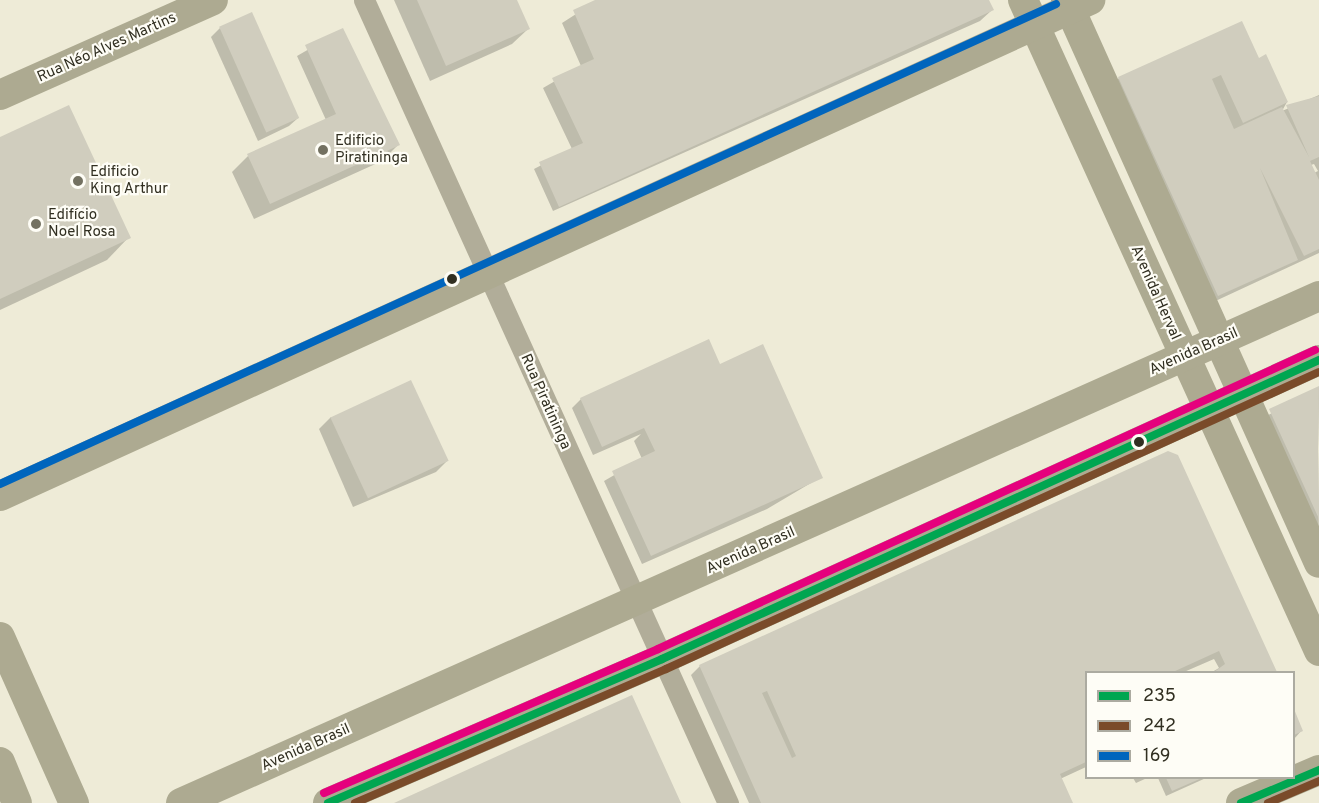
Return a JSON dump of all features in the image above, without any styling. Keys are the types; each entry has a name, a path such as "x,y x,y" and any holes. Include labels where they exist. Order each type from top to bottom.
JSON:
{"main road":[{"name":"Rua Néo Alves Martins","path":"0,95 213,0"},
{"path":"0,496 489,277 1028,12 1075,3 1141,170 1315,554 1304,618"},
{"name":"Avenida Herval","path":"1028,12 1319,651"},
{"path":"1132,241 1141,170"},
{"name":"Avenida Brasil","path":"181,803 636,603 1319,296"},
{"path":"328,803 662,659 1319,360"},
{"path":"0,637 74,803"},
{"path":"0,762 17,803"},
{"path":"1241,803 1319,770"}],"street":[{"name":"Rua Piratininga","path":"364,0 636,603 729,803"}],"building":[{"path":"417,0 517,0 530,29 446,66"},
{"path":"595,0 989,0 994,10 559,207 539,162 583,143 552,78 594,59 573,10"},
{"path":"252,12 299,118 266,133 219,27"},
{"path":"1242,21 1259,58 1266,54 1288,102 1243,123 1221,75 1212,79 1234,129 1282,107 1309,157 1286,105 1319,96 1319,157 1310,161 1319,180 1319,249 1304,256 1260,168 1298,260 1218,296 1118,77"},
{"name":"Edificio Piratininga","path":"343,28 400,145 270,204 247,154 336,114 305,45"},
{"path":"69,105 131,238 0,299 0,137"},
{"path":"709,339 720,364 763,344 823,478 651,556 612,471 655,451 644,428 602,447 580,398"},
{"path":"411,380 449,461 368,498 330,418"},
{"path":"1319,386 1318,447 1319,519 1269,409"},
{"path":"1168,451 1178,455 1277,671 1215,671 1225,664 1219,651 1175,671 1085,671 1085,762 1060,774 1073,803 761,803 699,665","holes":["767,691 796,756 792,758 762,693"]},
{"path":"632,695 681,803 394,803 502,754"},
{"path":"1295,711 1303,731 1295,735"},
{"path":"1166,779 1200,779 1172,791"}],"transit line":[{"name":"169","path":"0,484 1056,4"},
{"path":"324,793 658,649 1315,350"},
{"name":"235","path":"328,803 662,659 1319,360"},
{"name":"242","path":"355,803 666,669 1319,372"},
{"name":"235","path":"1241,803 1319,770"},
{"name":"242","path":"1268,803 1319,781"}],"place":[{"name":"Edificio Piratininga","path":"323,150"},
{"name":"Edificio King Arthur","path":"78,181"},
{"name":"Edifício Noel Rosa","path":"36,224"}]}
